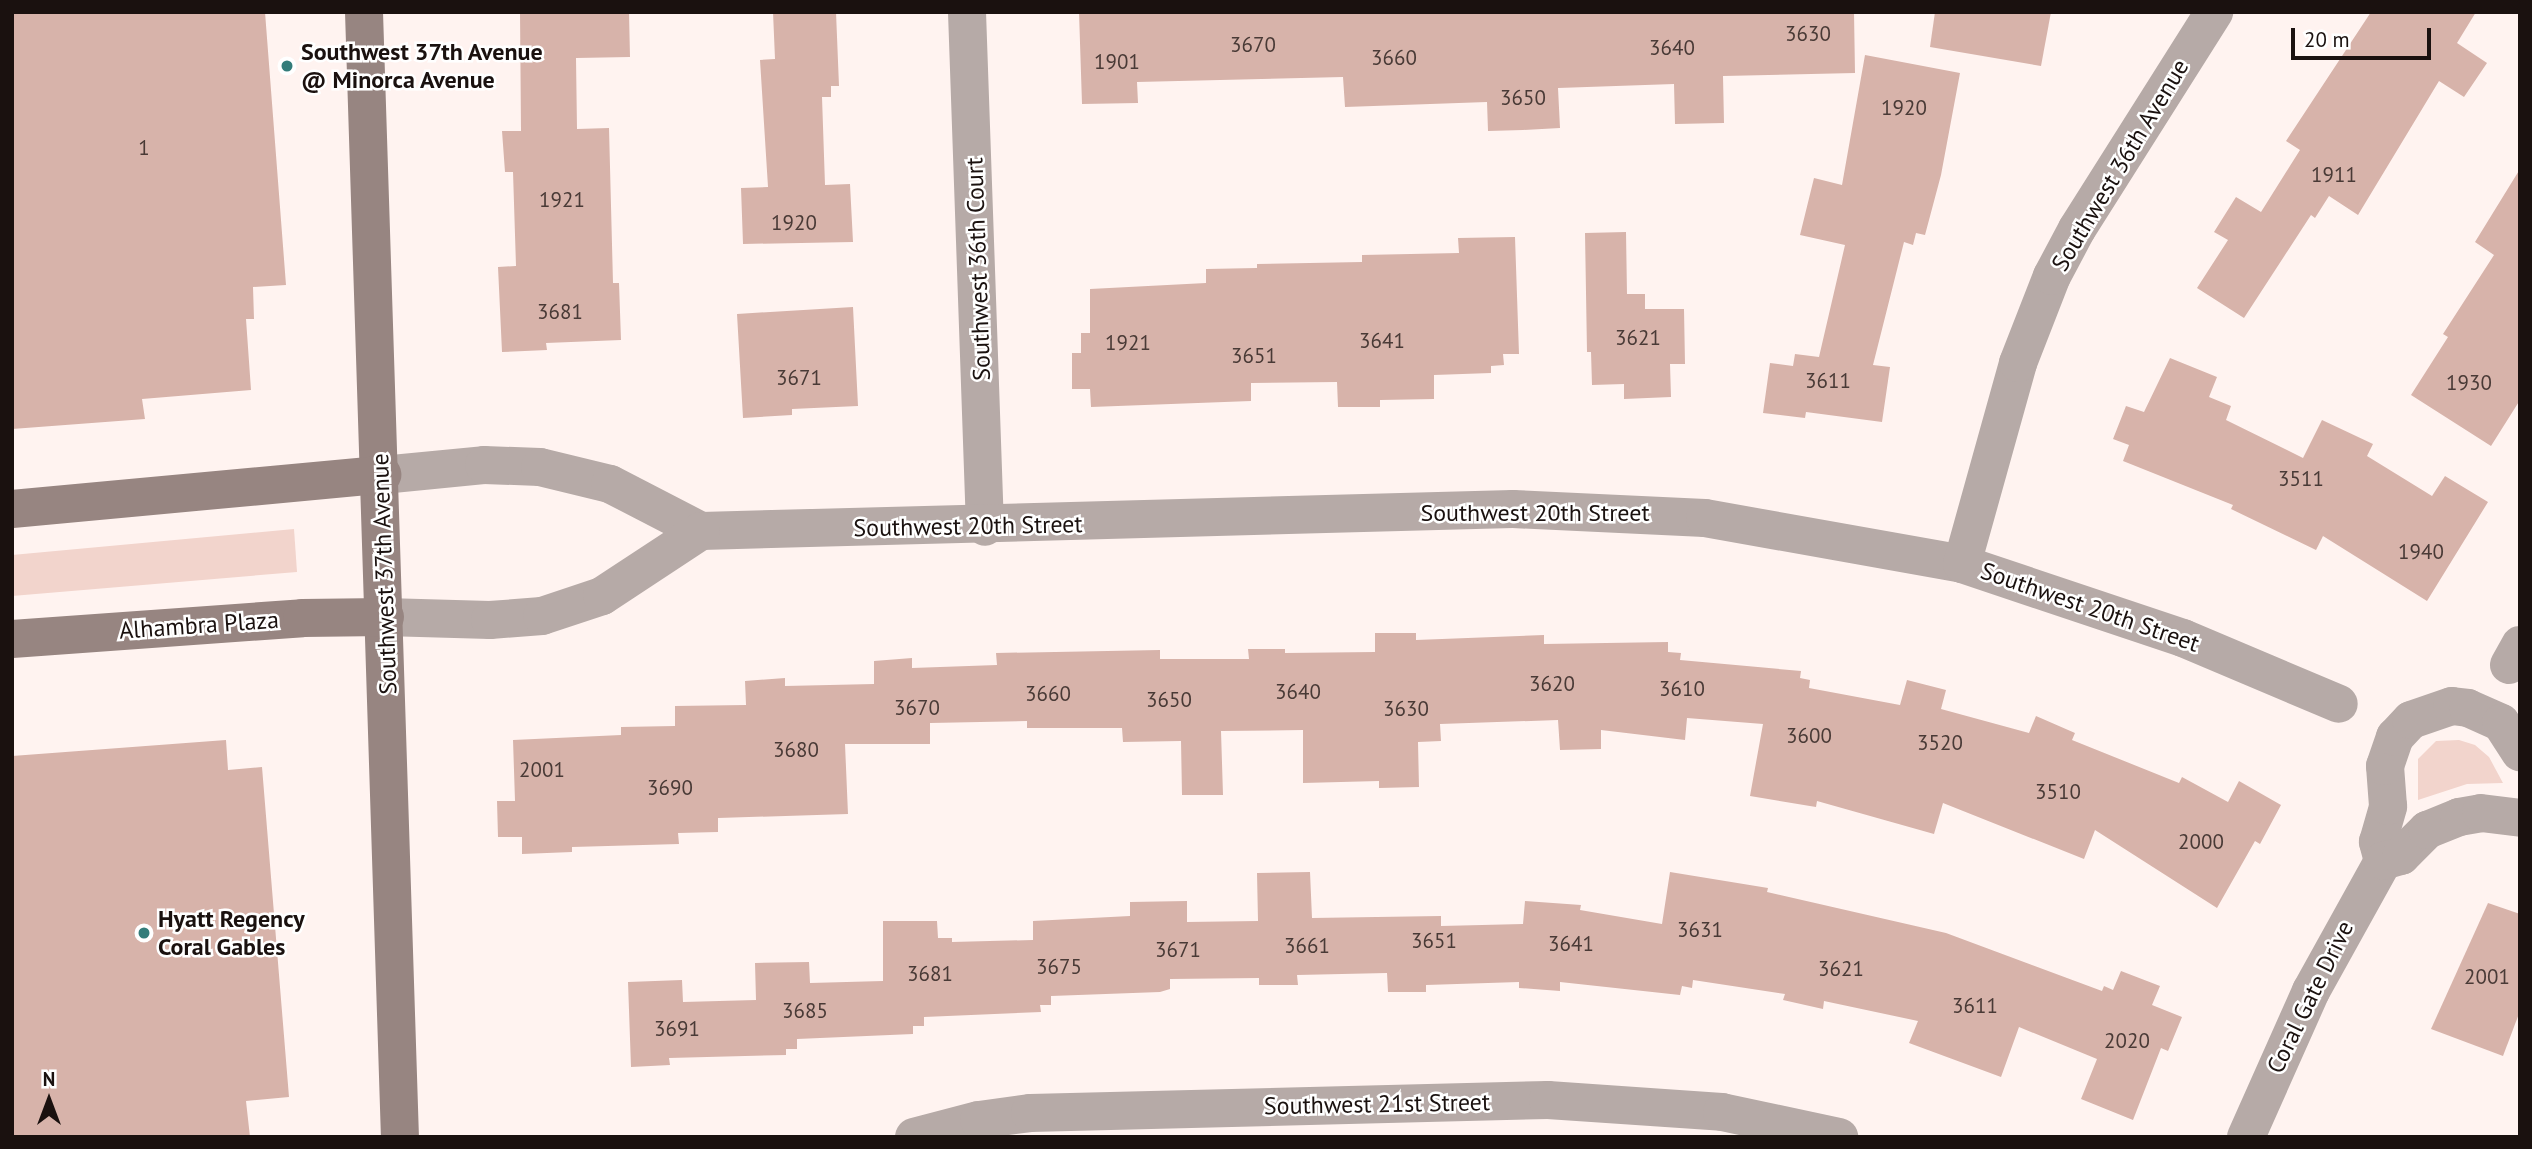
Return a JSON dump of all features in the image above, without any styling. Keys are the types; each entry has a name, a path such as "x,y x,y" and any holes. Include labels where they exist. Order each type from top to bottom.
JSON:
{"main road":[{"name":"Southwest 37th Avenue","path":"364,12 382,475 400,1137"},
{"path":"12,509 382,475"},
{"name":"Alhambra Plaza","path":"12,639 289,618 385,617"}],"street":[{"name":"Southwest 36th Court","path":"967,12 985,527"},
{"name":"Southwest 36th Avenue","path":"1962,564 2018,363 2052,276 2077,229 2214,12"},
{"name":"Southwest 20th Street","path":"382,475 485,465 540,467 610,484 701,531 985,527 1570,508 1731,521 1962,564 2146,624 2339,704"},
{"path":"385,617 490,620 542,616 603,596 701,531"},
{"name":"Coral Gate Drive","path":"2246,1137 2311,991 2383,861 2378,842 2387,820 2389,751 2402,727 2422,713 2452,706 2485,715 2501,723 2520,752"},
{"path":"2383,861 2402,856 2427,830 2459,817 2481,813 2520,818"},
{"name":"Southwest 21st Street","path":"914,1137 979,1120 1030,1113 1548,1100 1721,1112 1839,1137"}],"shaded area":[{"path":"294,529 297,572 12,596 12,555"},
{"path":"2459,740 2475,745 2489,757 2503,783 2467,784 2418,800 2418,759 2436,741"}],"building":[{"path":"12,12 265,12 286,285 253,287 254,319 246,319 251,390 142,399 145,419 12,429"},
{"path":"520,12 629,12 630,57 576,58 577,129 609,128 613,283 619,283 621,340 546,343 547,350 502,352 498,267 516,266 513,172 505,172 502,131 521,131"},
{"path":"773,12 836,12 839,86 831,86 831,97 822,97 825,185 850,184 853,242 743,244 741,188 768,187 760,60 775,59"},
{"path":"1079,12 1854,12 1855,73 1723,76 1724,123 1675,124 1674,84 1558,88 1560,128 1523,130 1488,131 1487,102 1345,107 1343,77 1137,82 1138,103 1082,104"},
{"path":"1935,12 2051,12 2041,66 1930,47"},
{"path":"2371,12 2476,12 2457,43 2487,63 2464,97 2439,81 2358,215 2329,196 2315,218 2311,215 2244,318 2197,288 2228,240 2214,232 2236,197 2261,212 2300,150 2286,141"},
{"path":"1865,55 1960,73 1941,175 1925,235 1916,233 1913,245 1904,242 1873,365 1890,367 1882,422 1806,412 1805,418 1763,413 1770,363 1793,366 1795,354 1819,357 1845,245 1800,235 1814,178 1842,185"},
{"path":"2520,169 2520,400 2491,446 2411,395 2448,337 2443,334 2494,255 2475,242"},
{"path":"1626,232 1627,294 1645,294 1645,309 1684,309 1685,364 1670,364 1671,397 1624,399 1624,384 1592,385 1591,352 1587,352 1585,233"},
{"path":"1515,237 1519,354 1503,354 1504,365 1491,366 1491,373 1434,375 1434,399 1380,400 1380,407 1338,407 1337,382 1251,383 1251,401 1091,407 1090,389 1072,389 1072,353 1081,353 1081,333 1090,333 1090,289 1206,283 1206,269 1257,268 1257,264 1362,262 1362,255 1459,253 1458,238"},
{"path":"853,307 858,406 792,409 792,415 743,418 737,314"},
{"path":"2170,358 2217,377 2209,397 2231,406 2226,420 2303,458 2322,420 2373,444 2367,456 2432,496 2445,476 2488,502 2427,601 2323,536 2316,550 2231,509 2233,505 2123,461 2129,445 2113,439 2126,406 2144,412"},
{"path":"1375,633 1416,633 1416,640 1544,635 1544,644 1668,642 1668,652 1681,653 1680,660 1801,671 1800,678 1810,680 1809,688 1900,705 1907,680 1946,690 1941,709 2029,733 2036,716 2075,733 2072,740 2179,783 2182,777 2228,802 2239,781 2281,805 2260,844 2255,841 2217,908 2095,830 2084,859 1943,803 1934,834 1817,801 1816,807 1750,796 1763,724 1687,718 1685,740 1601,730 1601,749 1560,750 1558,720 1440,724 1441,741 1418,742 1419,787 1379,788 1379,781 1303,783 1303,730 1221,731 1223,795 1182,795 1181,741 1123,742 1122,728 1027,728 1027,721 930,723 930,744 845,744 848,814 718,818 718,832 678,833 679,844 572,847 572,852 522,854 522,837 498,837 497,801 515,801 513,740 621,735 621,727 675,726 675,706 746,705 745,681 785,678 785,686 874,684 874,661 912,658 912,668 997,665 996,653 1160,650 1160,659 1249,659 1248,649 1285,649 1285,653 1375,652"},
{"name":"Hyatt Regency Coral Gables","path":"226,740 228,770 262,767 289,1097 246,1101 250,1137 12,1137 12,756"},
{"path":"1310,872 1312,918 1441,916 1441,926 1523,924 1525,901 1581,905 1580,910 1662,924 1670,872 1768,888 1767,892 1946,933 2102,991 2104,986 2113,990 2121,971 2160,986 2152,1005 2182,1017 2168,1051 2161,1048 2133,1120 2081,1099 2097,1059 2019,1027 2001,1077 1909,1043 1918,1021 1824,1001 1823,1009 1783,1000 1785,994 1693,980 1692,988 1682,986 1680,995 1560,982 1560,991 1519,988 1519,982 1426,985 1426,992 1388,992 1387,973 1297,975 1298,985 1259,985 1259,978 1170,979 1170,989 1160,992 1051,996 1051,1005 1040,1005 1041,1012 924,1017 924,1026 913,1026 913,1034 797,1039 797,1049 786,1049 786,1055 669,1058 670,1065 631,1067 628,982 682,980 683,1002 756,1000 755,963 809,962 810,983 883,981 883,921 937,921 938,938 952,938 952,942 1033,940 1033,921 1130,916 1130,902 1187,901 1187,922 1258,921 1257,873"},
{"path":"2488,903 2520,914 2520,1011 2503,1056 2431,1029"}],"place":[{"name":"Southwest 37th Avenue @ Minorca Avenue","path":"287,66"},
{"name":"Hyatt Regency Coral Gables","path":"144,933"}]}
